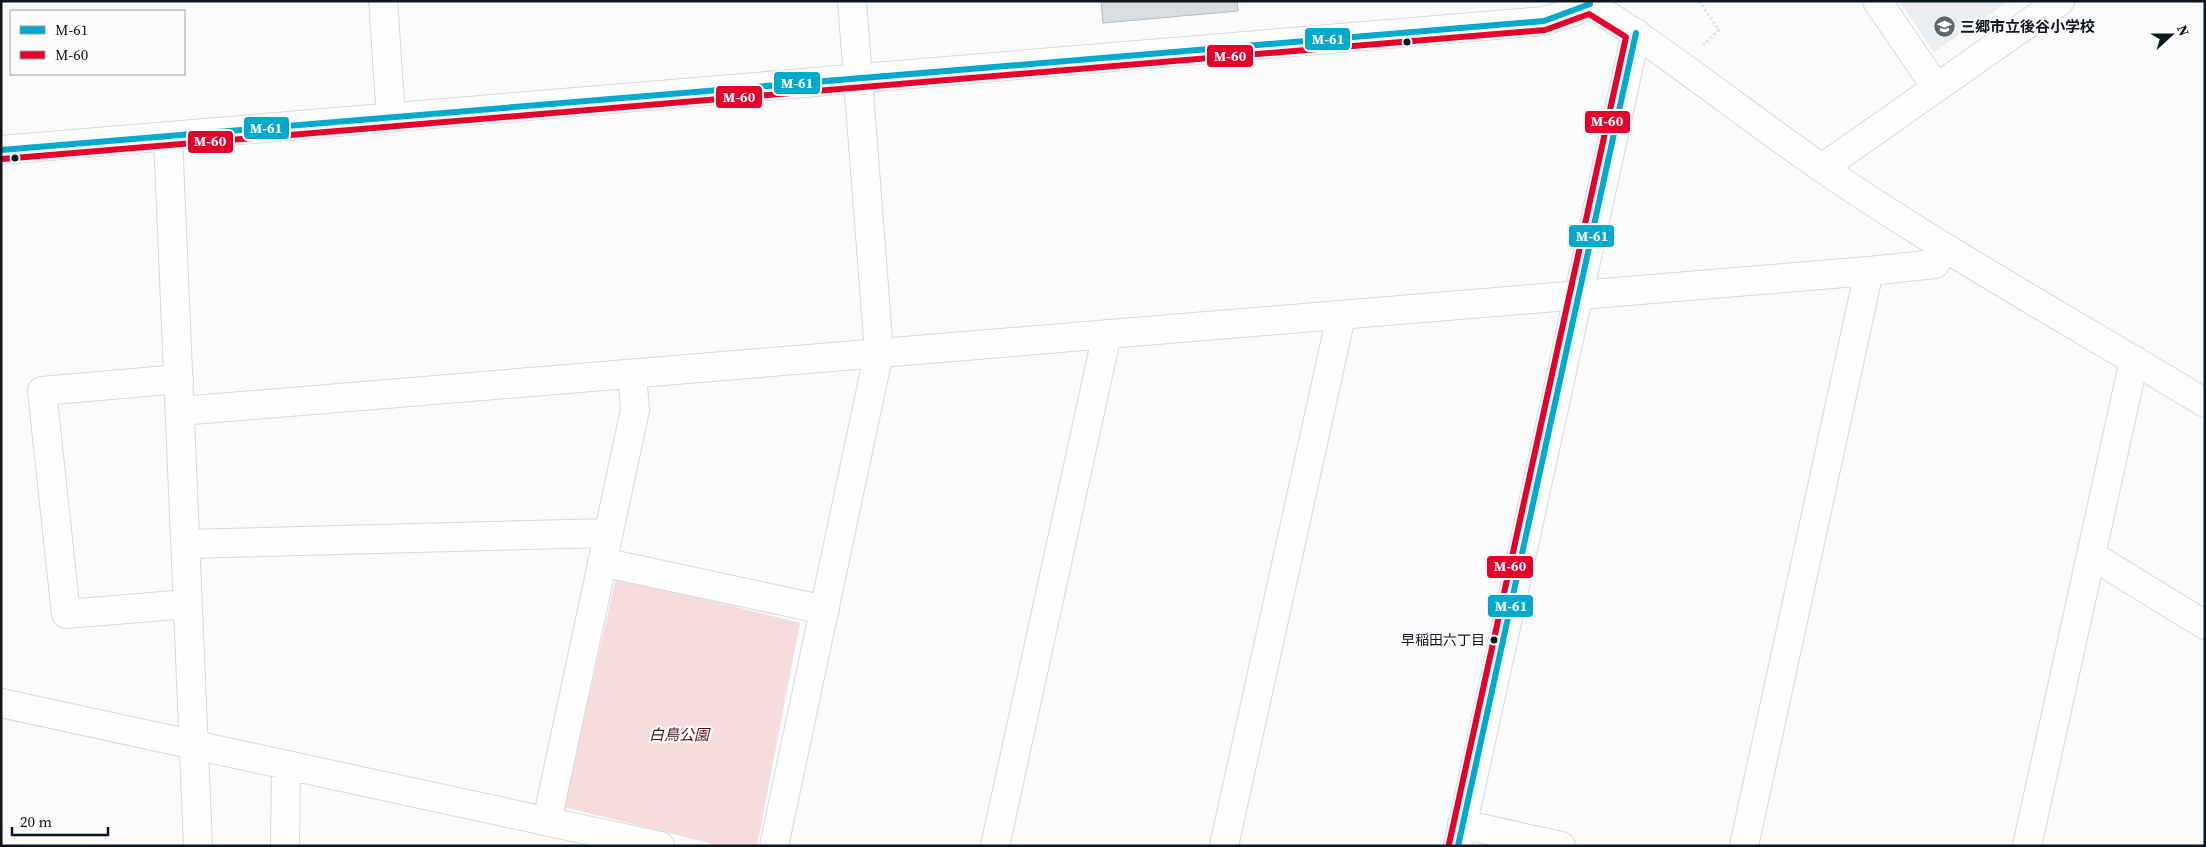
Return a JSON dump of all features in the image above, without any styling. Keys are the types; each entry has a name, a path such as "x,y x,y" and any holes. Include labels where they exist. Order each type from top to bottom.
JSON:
{"street":[{"path":"383,1 391,117"},
{"path":"774,846 879,352 852,1"},
{"path":"1877,1 1936,87"},
{"path":"1822,168 2060,1"},
{"path":"1,150 1544,21 1558,18 1588,3 1682,65 1822,168 1945,249 2205,404"},
{"path":"1560,846 1460,835 1576,296 1636,33"},
{"path":"168,136 198,846"},
{"path":"181,412 879,352 1341,316 1869,271 1935,264 1945,249"},
{"path":"1744,846 1869,271"},
{"path":"1224,846 1341,316"},
{"path":"995,846 1107,334"},
{"path":"2027,846 2134,360"},
{"path":"547,821 635,410 632,374"},
{"path":"179,379 42,391 66,614 188,604"},
{"path":"186,544 608,533"},
{"path":"2091,556 2205,625"},
{"path":"602,562 825,610"},
{"path":"1,704 660,846"},
{"path":"285,846 286,765"}],"path":[{"path":"1682,65 1719,30 1699,1"}],"shaded area":[{"name":"三郷市立後谷小学校","path":"1899,1 2009,1 1934,52"}],"green space":[{"name":"白鳥公園","path":"616,577 800,623 757,846 721,846 564,807"}],"building":[{"path":"1101,1 1237,1 1238,11 1103,23"}],"transit line":[{"name":"M-61","path":"1,150 1544,21 1590,4"},
{"name":"M-60","path":"2,159 1545,30 1589,14 1626,37 1449,844"},
{"name":"M-61","path":"1458,846 1636,33"}],"place":[{"name":"三郷市立後谷小学校","path":"1944,27"},
{"name":"早稲田六丁目","path":"1494,640"}]}
